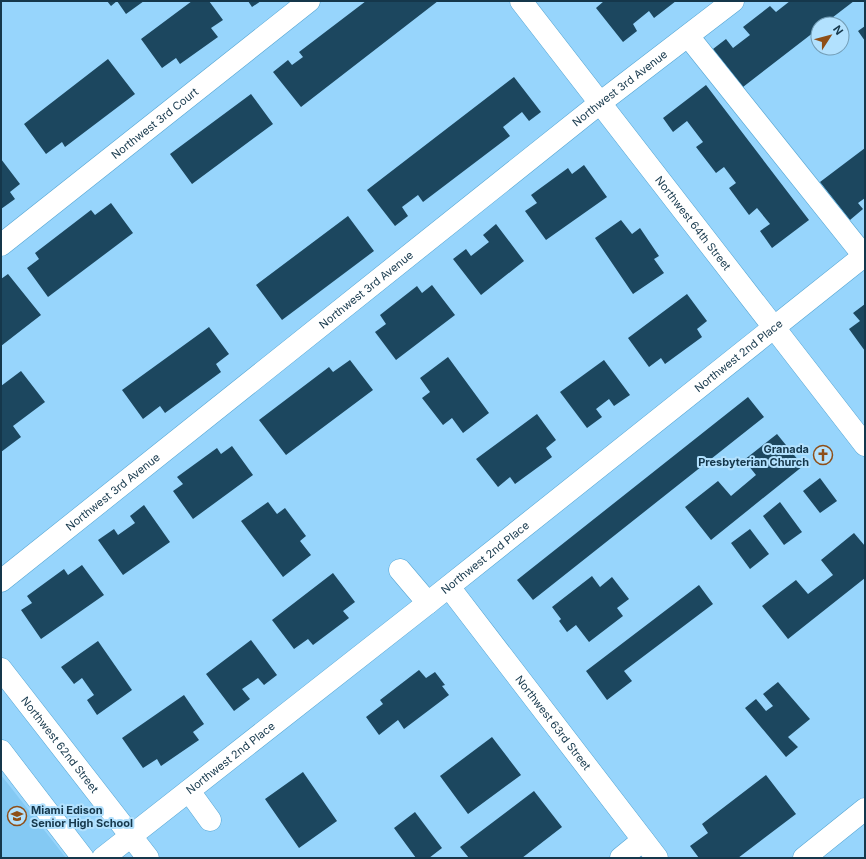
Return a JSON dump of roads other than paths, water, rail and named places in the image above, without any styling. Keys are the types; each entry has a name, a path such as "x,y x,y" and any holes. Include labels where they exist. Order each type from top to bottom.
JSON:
{"street":[{"name":"Northwest 3rd Court","path":"1,245 309,1"},
{"name":"Northwest 64th Street","path":"521,1 865,445"},
{"name":"Northwest 3rd Avenue","path":"1,581 600,103 733,1"},
{"path":"688,36 865,255"},
{"name":"Northwest 2nd Place","path":"103,858 449,587 865,255"},
{"path":"400,570 428,603"},
{"name":"Northwest 63rd Street","path":"449,587 657,858"},
{"name":"Northwest 62nd Street","path":"1,669 148,858"},
{"path":"1,751 83,858"},
{"path":"189,792 210,820"},
{"path":"804,858 865,809"},
{"path":"621,858 643,840"}],"place":[{"name":"Granada Presbyterian Church","path":"823,455"},
{"name":"Miami Edison Senior High School","path":"17,816"}]}
